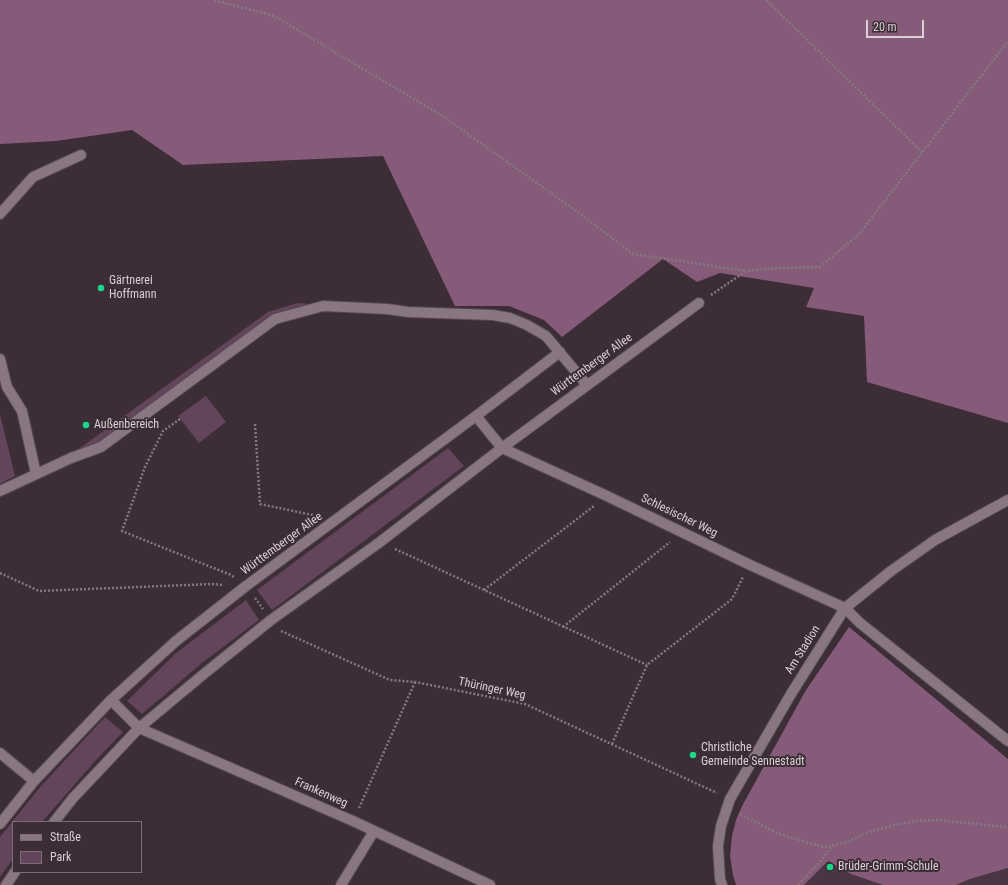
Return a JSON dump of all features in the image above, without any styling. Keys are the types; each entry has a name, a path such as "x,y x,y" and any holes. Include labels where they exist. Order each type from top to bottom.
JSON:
{"street":[{"path":"0,214 33,177 81,155"},
{"name":"Württemberger Allee","path":"55,821 73,798 139,728 205,673 271,620 380,542 502,448 699,303"},
{"path":"0,491 71,458 101,447 275,319 323,306 387,309 408,312 493,314 510,318 527,325 546,336 587,385"},
{"name":"Württemberger Allee","path":"0,824 34,781 111,700 176,641 246,586 326,528 560,352"},
{"path":"0,359 7,387 22,411 36,474"},
{"path":"476,416 502,448"},
{"name":"Schlesischer Weg","path":"502,448 608,496 748,564 845,608"},
{"name":"Am Stadion","path":"722,885 720,879 718,846 721,826 729,803 791,694 845,608 891,571 935,540 1008,500"},
{"path":"845,608 860,623 1008,741"},
{"path":"111,700 139,728"},
{"name":"Frankenweg","path":"139,728 353,821 490,885"},
{"path":"0,753 34,781"},
{"path":"341,885 374,831"},
{"path":"6,885 14,873"}],"path":[{"path":"214,0 274,16 441,115 582,215 633,254 746,271 778,268 820,267 860,233 1008,41"},
{"path":"766,0 922,152"},
{"path":"699,303 746,271"},
{"name":"Thüringer Weg","path":"180,419 163,431 145,467 122,531 231,575 246,586 271,620 283,632 390,680 415,682 524,704 612,744 729,803 779,834 824,847 832,846"},
{"path":"255,424 260,504 316,515 326,528"},
{"path":"484,590 608,496"},
{"path":"563,626 683,532"},
{"path":"380,542 647,665"},
{"path":"612,744 647,665 732,599 748,564"},
{"path":"0,572 39,591 212,584 246,586"},
{"path":"353,821 415,682"},
{"path":"798,885 820,862 832,846 894,824 937,820 1008,827"}],"shaded area":[{"path":"0,0 1008,0 1008,423 867,382 864,316 806,307 814,288 720,273 697,282 663,259 562,337 544,320 509,306 455,306 383,156 183,165 132,130 56,141 0,144"},
{"path":"849,627 1008,759 1008,868 970,879 956,885 883,885 851,874 828,861 804,885 736,885 730,856 732,836 736,820 742,806 806,690"},
{"name":"Brüder-Grimm-Schule","path":"828,861 851,874 883,885 804,885"},
{"name":"Brüder-Grimm-Schule","path":"1008,868 1008,885 956,885 970,879"}],"green space":[{"path":"298,303 310,304 274,316 98,444 73,453 268,312"},
{"path":"206,396 226,422 199,443 178,416"},
{"path":"0,414 15,476 0,484"},
{"path":"448,448 464,466 272,610 257,590"},
{"path":"246,600 259,620 202,663 142,714 127,701 176,653"},
{"path":"105,717 123,732 97,759 43,821 13,821 41,786"},
{"path":"12,822 12,860 0,877 0,837"}],"place":[{"name":"Gärtnerei Hoffmann","path":"101,288"},
{"name":"Außenbereich","path":"86,425"},
{"name":"Christliche Gemeinde Sennestadt","path":"693,755"},
{"name":"Brüder-Grimm-Schule","path":"830,867"}]}
